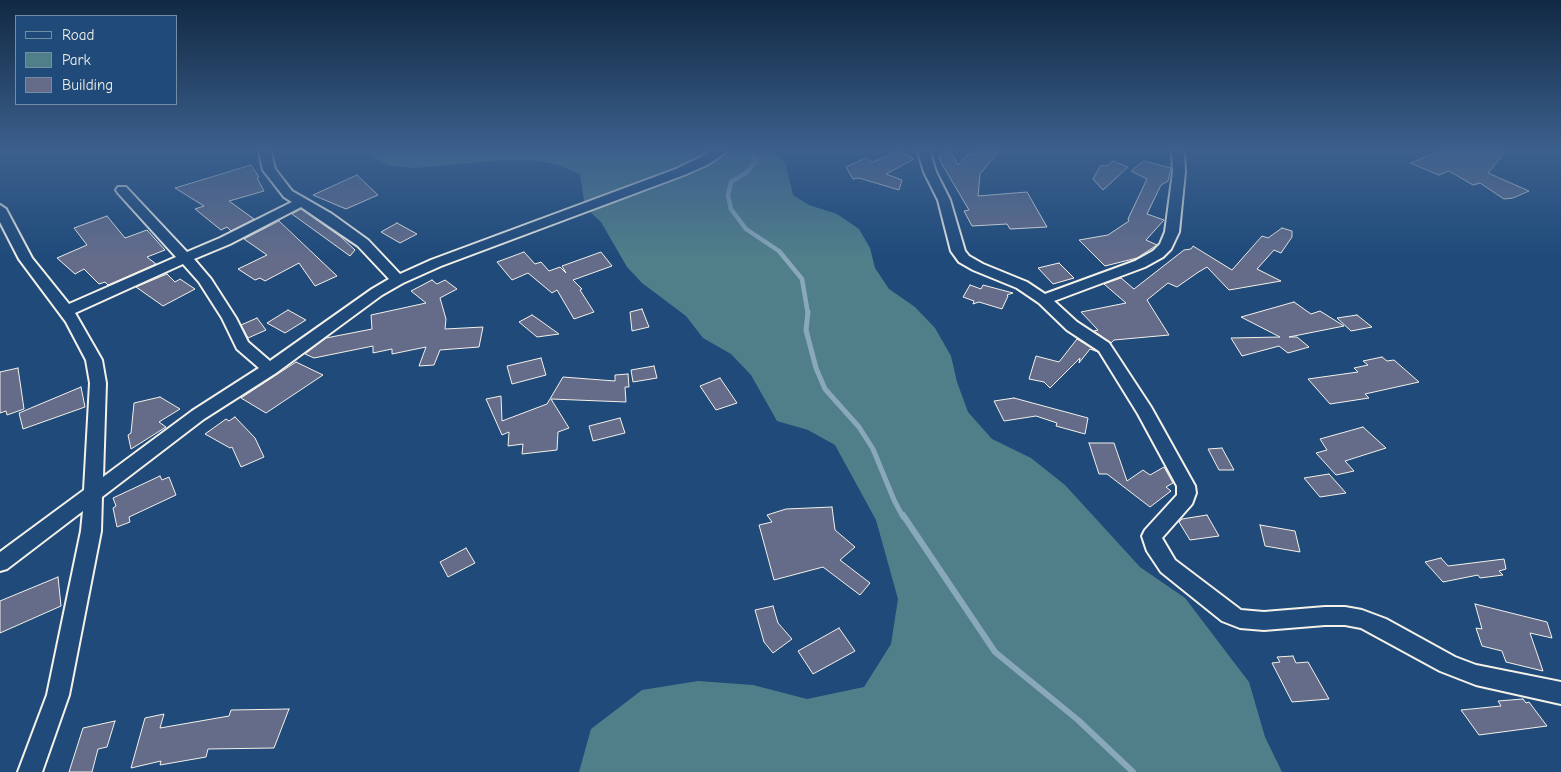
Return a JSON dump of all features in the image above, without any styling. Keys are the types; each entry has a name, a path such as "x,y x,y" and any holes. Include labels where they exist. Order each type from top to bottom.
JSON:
{"street":[{"path":"283,188 288,194 327,217 363,244 398,280"},
{"path":"0,563 198,415 270,369 377,292 398,280 436,263 637,188"},
{"path":"938,188 944,200 958,251 964,259 978,267 1022,285 1044,300 1072,326 1104,347 1145,411 1181,474 1187,493 1184,500 1152,536 1154,545 1168,566 1229,614 1252,620 1325,616 1344,616 1362,619 1379,626 1448,664 1476,675 1561,693"},
{"path":"1044,300 1140,264 1158,254 1166,246 1172,232 1177,188"},
{"path":"122,190 204,279 229,318 242,345 270,369"},
{"path":"66,311 225,241 302,202"},
{"path":"0,209 26,258 66,311 94,360 98,384 91,531 58,695 30,772"}],"green space":[{"path":"582,188 791,188 793,195 809,205 837,214 859,229 870,248 875,268 889,289 915,307 935,328 951,356 957,382 968,412 992,439 1031,458 1065,485 1140,567 1185,598 1249,682 1265,737 1282,772 579,772 591,729 642,690 698,681 753,685 807,699 864,687 891,644 898,599 876,520 835,445 808,430 777,421 751,375 731,354 703,338 686,316 642,283 627,267 601,222 585,207"}],"building":[{"path":"175,188 262,188 264,191 229,201 254,219 231,231 227,227 221,230 195,209 204,206"},
{"path":"328,188 371,188 378,195 346,209 313,195"},
{"path":"956,188 979,188 978,196 1027,192 1047,227 1010,229 1007,224 972,226 964,211 969,210"},
{"path":"1143,188 1160,188 1147,214 1164,220 1146,240 1157,245 1137,258 1105,266 1079,240 1108,235 1129,221 1128,219"},
{"path":"1488,188 1522,188 1529,191 1513,198 1504,199"},
{"path":"301,209 341,237 355,250 350,256 292,214"},
{"path":"107,216 125,238 147,230 165,250 147,257 156,264 108,285 105,282 99,284 84,269 75,274 57,258 87,245 74,228"},
{"path":"279,221 337,276 315,286 299,263 265,281 260,278 255,280 238,269 267,255 244,239"},
{"path":"397,223 417,234 400,243 381,232"},
{"path":"1282,228 1292,231 1292,237 1281,253 1274,250 1257,269 1281,281 1229,290 1207,267 1177,287 1168,283 1147,300 1169,335 1114,340 1111,343 1094,331 1098,330 1081,312 1126,303 1104,284 1121,278 1134,289 1184,250 1191,249 1193,246 1232,270 1262,236 1268,238"},
{"path":"524,252 535,264 541,262 549,271 560,267 566,273 562,266 601,252 612,266 573,280 582,289 580,290 594,312 574,319 557,290 552,293 528,273 512,280 497,262"},
{"path":"1059,263 1074,278 1053,284 1038,268"},
{"path":"167,274 175,282 180,279 195,289 163,306 136,287"},
{"path":"432,280 437,284 445,280 457,289 440,298 446,319 445,329 483,327 479,347 440,350 434,365 419,366 426,347 392,354 392,349 373,353 373,346 314,358 305,354 326,338 372,329 371,315 426,303 411,291"},
{"path":"970,285 981,289 983,285 1013,293 1007,295 1002,309 979,302 973,304 974,301 963,297"},
{"path":"1294,302 1311,314 1320,311 1344,326 1289,337 1297,337 1309,347 1288,353 1279,346 1242,356 1231,338 1280,337 1241,317"},
{"path":"642,309 649,327 632,331 630,312"},
{"path":"288,310 306,320 285,333 267,323"},
{"path":"532,315 559,334 537,337 519,322"},
{"path":"1357,315 1372,327 1351,331 1337,318"},
{"path":"257,318 266,330 248,338 241,325"},
{"path":"1077,339 1098,352 1090,349 1079,363 1080,358 1050,388 1044,382 1029,379 1036,356 1059,362"},
{"path":"1382,357 1387,361 1394,360 1419,382 1365,394 1369,398 1330,404 1308,379 1358,372 1354,368 1368,365 1363,361"},
{"path":"541,358 546,375 512,384 507,366"},
{"path":"296,362 323,375 266,413 241,398"},
{"path":"654,366 657,378 633,382 631,370"},
{"path":"18,368 24,409 7,415 6,411 0,413 0,372"},
{"path":"628,374 629,387 625,387 626,402 551,399 569,428 558,432 557,450 522,454 523,444 508,446 509,432 502,435 486,399 501,396 502,421 547,404 563,377 615,381 615,375"},
{"path":"720,378 737,403 716,410 700,386"},
{"path":"81,387 85,407 23,429 19,413"},
{"path":"160,397 180,409 159,422 166,427 131,449 128,435 131,433 134,403"},
{"path":"1014,398 1088,418 1085,434 1056,426 1057,423 1036,416 1004,421 994,401"},
{"path":"235,417 255,438 264,457 241,467 232,447 230,448 205,434 226,419 229,421"},
{"path":"620,418 625,433 593,441 589,426"},
{"path":"1363,427 1386,448 1345,461 1354,471 1336,475 1316,453 1327,450 1320,439"},
{"path":"1089,443 1114,443 1127,481 1143,470 1150,475 1164,467 1173,483 1166,487 1171,491 1150,507 1107,474 1099,474"},
{"path":"1222,448 1234,470 1219,470 1208,449"},
{"path":"1329,474 1346,493 1320,497 1304,478"},
{"path":"160,476 162,480 169,477 176,495 129,517 130,522 117,527 113,508 116,506 113,498"},
{"path":"832,507 835,530 855,547 840,560 870,583 860,595 823,567 774,580 759,525 772,522 767,515 786,509"},
{"path":"1207,515 1219,536 1190,540 1179,522 1182,519"},
{"path":"1260,525 1295,531 1300,552 1265,546"},
{"path":"466,548 475,563 448,577 440,562"},
{"path":"1441,558 1448,566 1504,559 1506,569 1499,571 1503,575 1480,578 1478,575 1443,582 1425,562"},
{"path":"58,577 61,606 0,633 0,601"},
{"path":"1475,604 1547,622 1552,638 1530,633 1543,671 1506,662 1502,651 1482,646 1476,628 1482,629"},
{"path":"773,606 778,623 792,639 773,653 764,642 755,610"},
{"path":"839,628 855,651 813,674 798,651"},
{"path":"1293,656 1296,663 1308,662 1329,699 1292,702 1272,663 1280,662 1277,657"},
{"path":"1523,699 1526,703 1529,702 1547,726 1479,735 1461,710 1501,706 1498,701"},
{"path":"289,709 274,748 208,749 206,757 160,765 161,761 131,768 145,718 164,714 160,728 229,716 231,710"},
{"path":"115,721 107,747 98,749 92,772 69,772 83,728"}],"waterway":[{"path":"730,188 728,195 731,209 746,229 779,251 802,279 808,313"},
{"path":"808,313 806,330 816,368 825,389 859,427 873,449 903,517"},
{"path":"903,515 995,652 1078,720 1133,772"}]}
